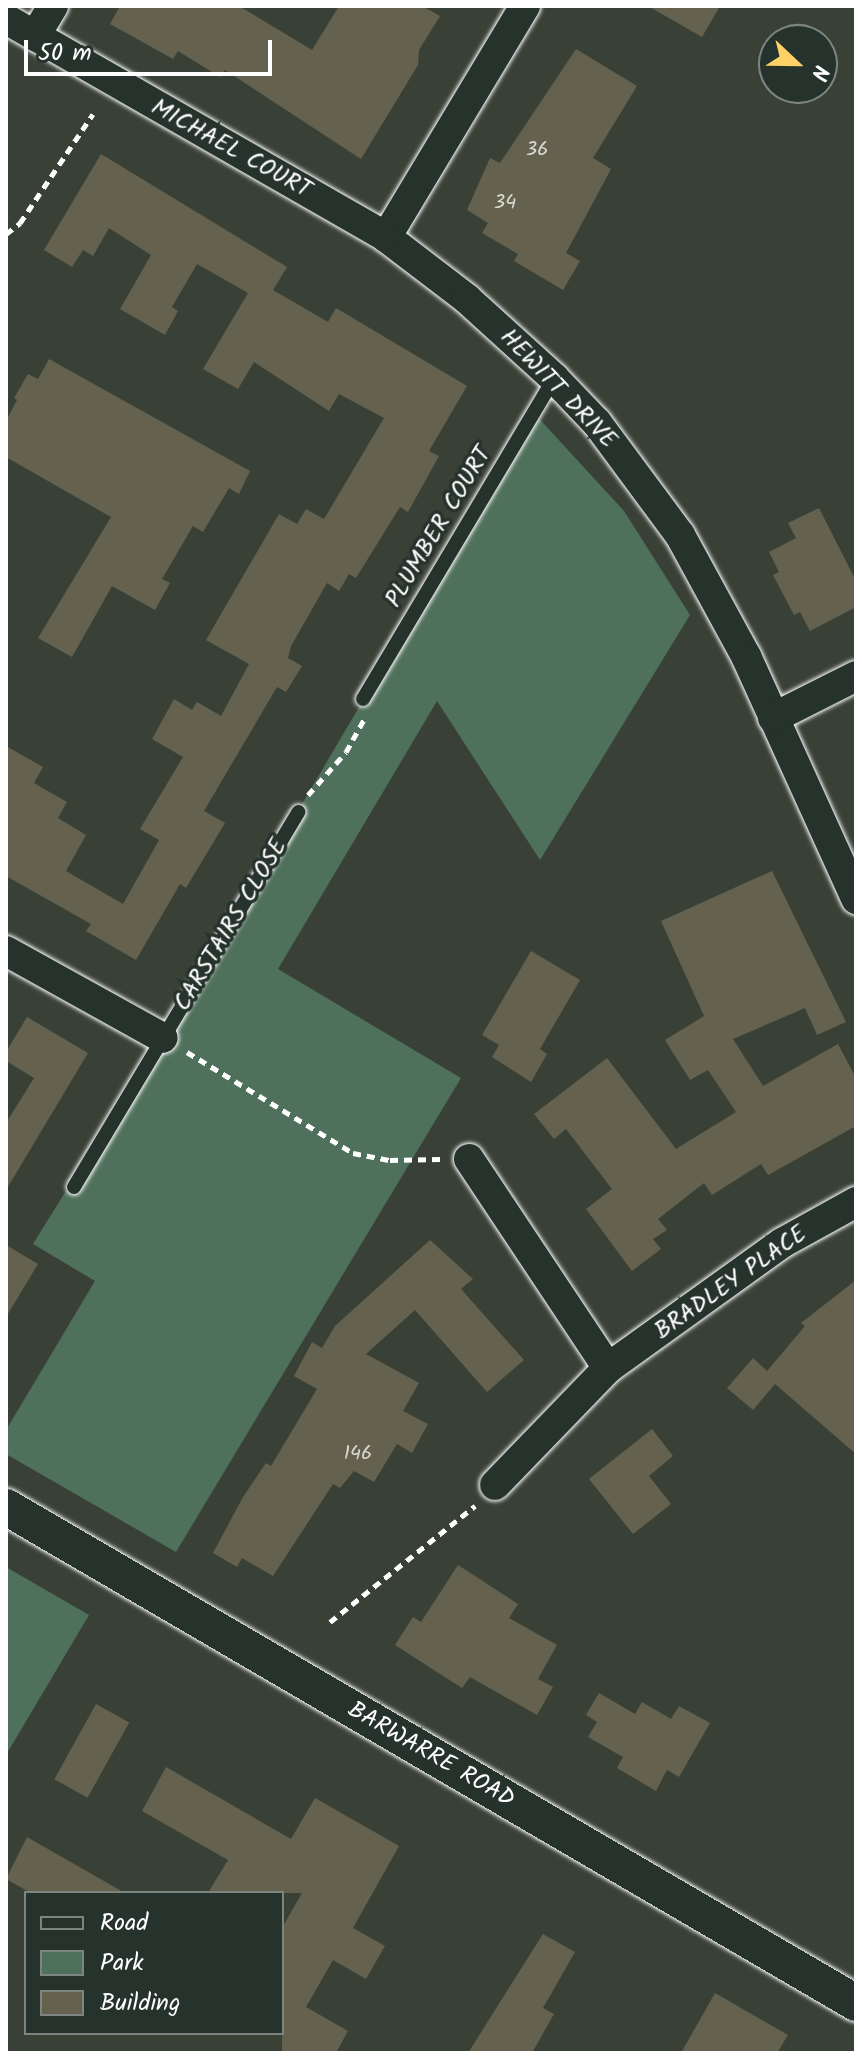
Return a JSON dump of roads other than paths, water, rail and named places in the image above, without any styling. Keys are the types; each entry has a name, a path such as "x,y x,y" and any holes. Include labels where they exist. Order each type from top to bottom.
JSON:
{"street":[{"path":"35,36 53,6"},
{"path":"386,237 525,6"},
{"name":"MICHAEL COURT","path":"6,19 386,237"},
{"name":"HEWITT DRIVE","path":"386,237 467,299 554,378 597,423 680,535 773,718 856,899"},
{"path":"773,718 856,676"},
{"name":"CARSTAIRS CLOSE","path":"6,951 163,1038"},
{"path":"469,1159 608,1368"},
{"name":"BRADLEY PLACE","path":"495,1485 608,1368 782,1243 856,1202"},
{"name":"BARWARRE ROAD","path":"6,1507 856,2003"}],"lane":[{"name":"PLUMBER COURT","path":"363,699 554,378"},
{"name":"CARSTAIRS CLOSE","path":"74,1187 298,812"}]}
